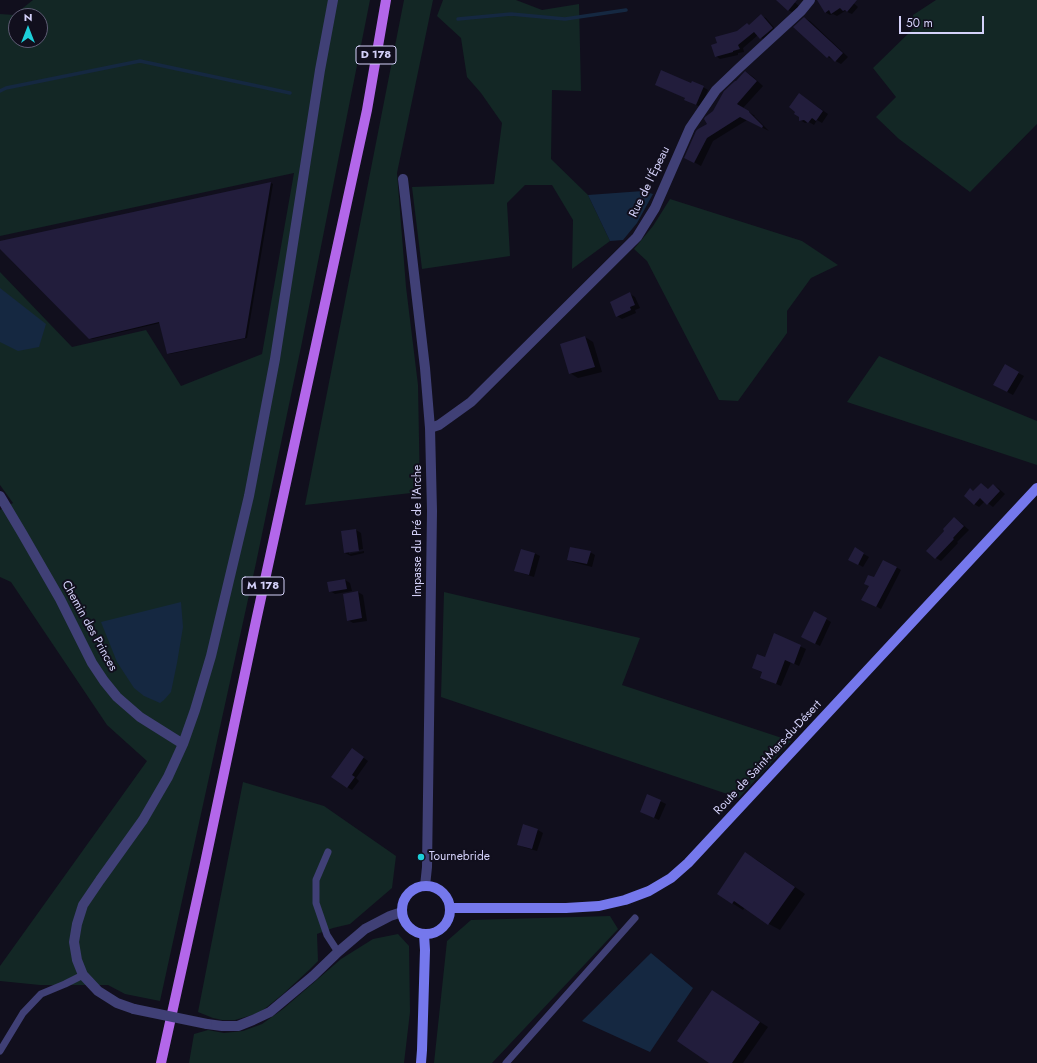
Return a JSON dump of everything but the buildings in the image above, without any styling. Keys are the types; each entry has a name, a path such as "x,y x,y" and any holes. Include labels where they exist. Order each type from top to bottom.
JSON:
{"main road":[{"name":"D 178","path":"367,110 386,0"},
{"name":"M 178","path":"161,1063 367,110"},
{"name":"Route de Saint-Mars-du-Désert","path":"451,908 566,908 599,906 625,900 649,891 671,878 688,864 1037,488"},
{"path":"432,886 445,894 451,908 450,916 446,924 440,930 433,933 424,934 416,932 409,927 404,920 402,904 410,891 417,887 432,886"},
{"path":"421,1063 425,966 424,934"}],"street":[{"path":"332,0 275,359 248,496 212,656 196,710 168,777 143,820 83,905 77,924 74,942 77,960 83,975 98,991 117,1003 134,1009 207,1024 238,1026 270,1012 365,929 390,916 402,912"},
{"name":"Rue de l'Épeau","path":"430,428 439,425 471,402 637,237 655,208 690,128 716,90 801,11 810,0"},
{"name":"Impasse du Pré de l'Arche","path":"403,178 425,368 430,428 432,511 427,868 425,886"},
{"name":"Chemin des Princes","path":"0,496 60,599 92,663 104,681 117,697 140,717 183,744"}],"lane":[{"path":"328,852 316,880 316,903 327,935 338,952"},
{"path":"506,1063 635,918"},
{"path":"0,1051 23,1013 41,994 83,975"}],"green space":[{"path":"33,0 370,0 301,347 256,563 160,1001 125,994 108,985 40,985 0,981 0,966 147,761 107,725 11,582 0,577 0,510 13,503 0,485 0,272 72,347 146,330 181,386 262,354 294,173 0,236 0,14 8,15 8,48 48,48 48,8 23,8"},
{"path":"404,0 433,0 397,173 406,287 418,385 420,492 305,505"},
{"path":"443,0 516,0 542,10 579,4 581,91 552,90 551,159 588,195 610,241 572,269 573,220 552,185 525,185 507,203 510,256 422,269 412,187 494,184 502,123 481,93 467,77 461,38 437,16"},
{"path":"936,0 1037,0 1037,124 970,192 899,139 876,117 896,97 873,68 914,28 913,15"},
{"path":"670,199 802,241 838,265 811,278 787,311 787,333 738,401 719,400 647,261 634,249 653,226"},
{"path":"879,356 1037,421 1037,465 847,402"},
{"path":"444,592 640,638 622,685 791,741 739,798 441,697"},
{"path":"243,782 324,806 396,856 392,888 350,924 317,934 318,961 309,970 283,994 259,1013 235,1020 222,1020 198,1012"},
{"path":"610,916 618,929 492,1063 434,1063 447,941 471,920"},
{"path":"398,934 409,946 410,1012 404,1063 189,1063 194,1034 208,1030 224,1033 243,1031 262,1024 283,1009 341,959 373,939"}],"water":[{"path":"643,191 653,194 637,223 623,240 610,241 588,195"},
{"path":"0,288 46,324 39,347 18,351 0,342"},
{"path":"181,602 183,627 171,692 160,703 144,696 134,688 117,662 101,622"},
{"path":"651,953 693,988 650,1052 582,1021"}],"waterway":[{"path":"458,19 511,14 565,19 626,10"},
{"path":"0,91 6,88 140,61 290,93"}],"place":[{"name":"Tournebride","path":"421,857"}]}
